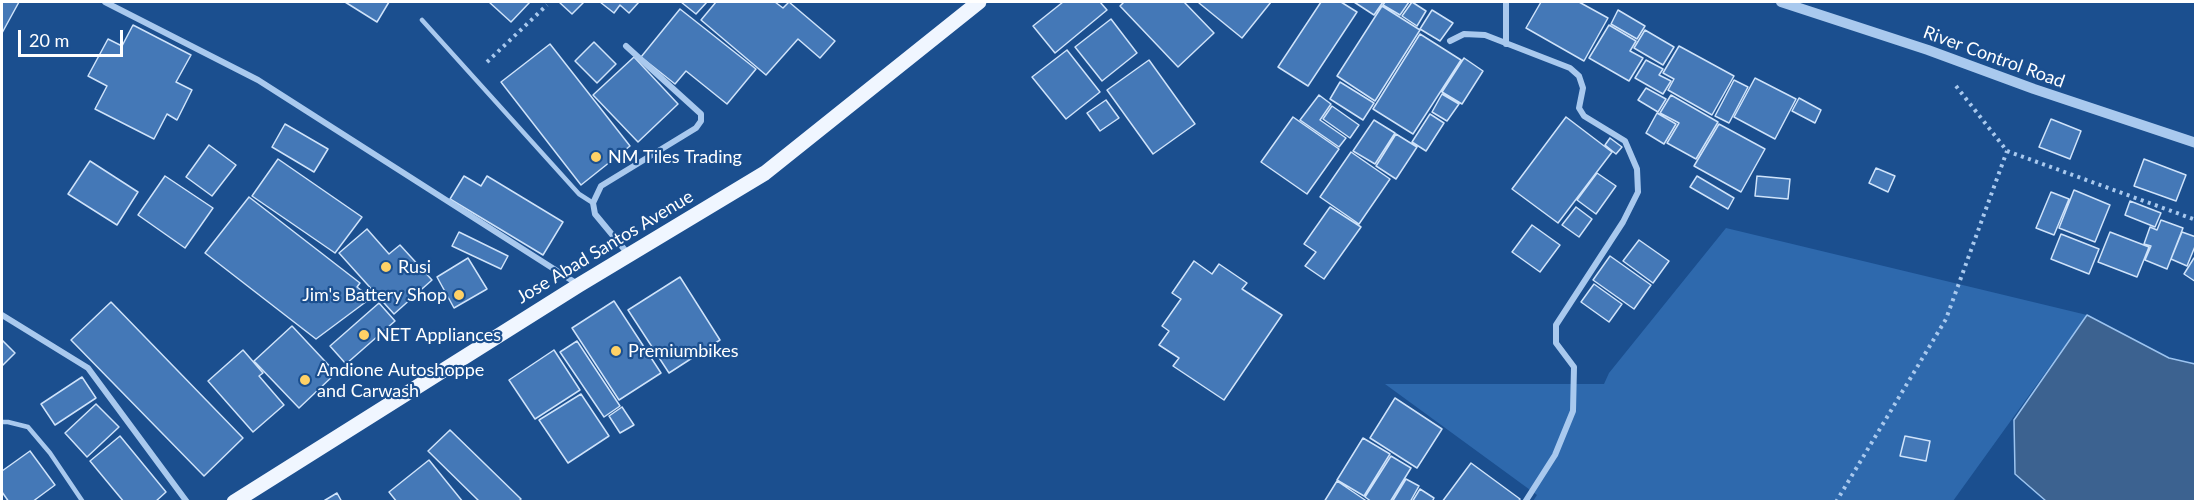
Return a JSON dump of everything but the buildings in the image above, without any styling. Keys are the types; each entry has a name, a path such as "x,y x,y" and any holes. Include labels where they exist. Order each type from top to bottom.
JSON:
{"main road":[{"name":"Jose Abad Santos Avenue","path":"234,501 579,285 765,173 979,2"}],"street":[{"path":"105,2 258,80 579,285"},
{"path":"1506,2 1506,44"},
{"name":"River Control Road","path":"1781,2 2196,142"},
{"path":"1450,41 1464,34 1485,35 1570,68 1579,76 1583,88 1579,108 1584,116 1625,141 1636,169 1638,192 1623,222 1556,325 1557,343 1574,367 1573,411 1555,455 1525,501"},
{"path":"626,46 701,114 701,121 696,128 601,186 593,203 595,214 629,256"},
{"path":"2,315 88,369 187,501"}],"lane":[{"path":"422,20 579,194 593,203"},
{"path":"2,422 28,428 50,453 83,501"}],"path":[{"path":"473,75 547,5"},
{"path":"1928,50 2007,151 2196,220"},
{"path":"1836,501 1946,319 2007,151"}],"shaded area":[{"path":"1726,228 2087,315 1953,501 1533,501 1537,495 1385,384 1604,384 1609,373"},
{"path":"2087,315 2169,358 2195,364 2195,501 2046,501 2015,474 2014,420"}],"place":[{"name":"NM Tiles Trading","path":"596,157"},
{"name":"Rusi","path":"386,267"},
{"name":"Jim's Battery Shop","path":"459,295"},
{"name":"NET Appliances","path":"364,335"},
{"name":"Premiumbikes","path":"616,351"},
{"name":"Andione Autoshoppe and Carwash","path":"305,380"}]}
